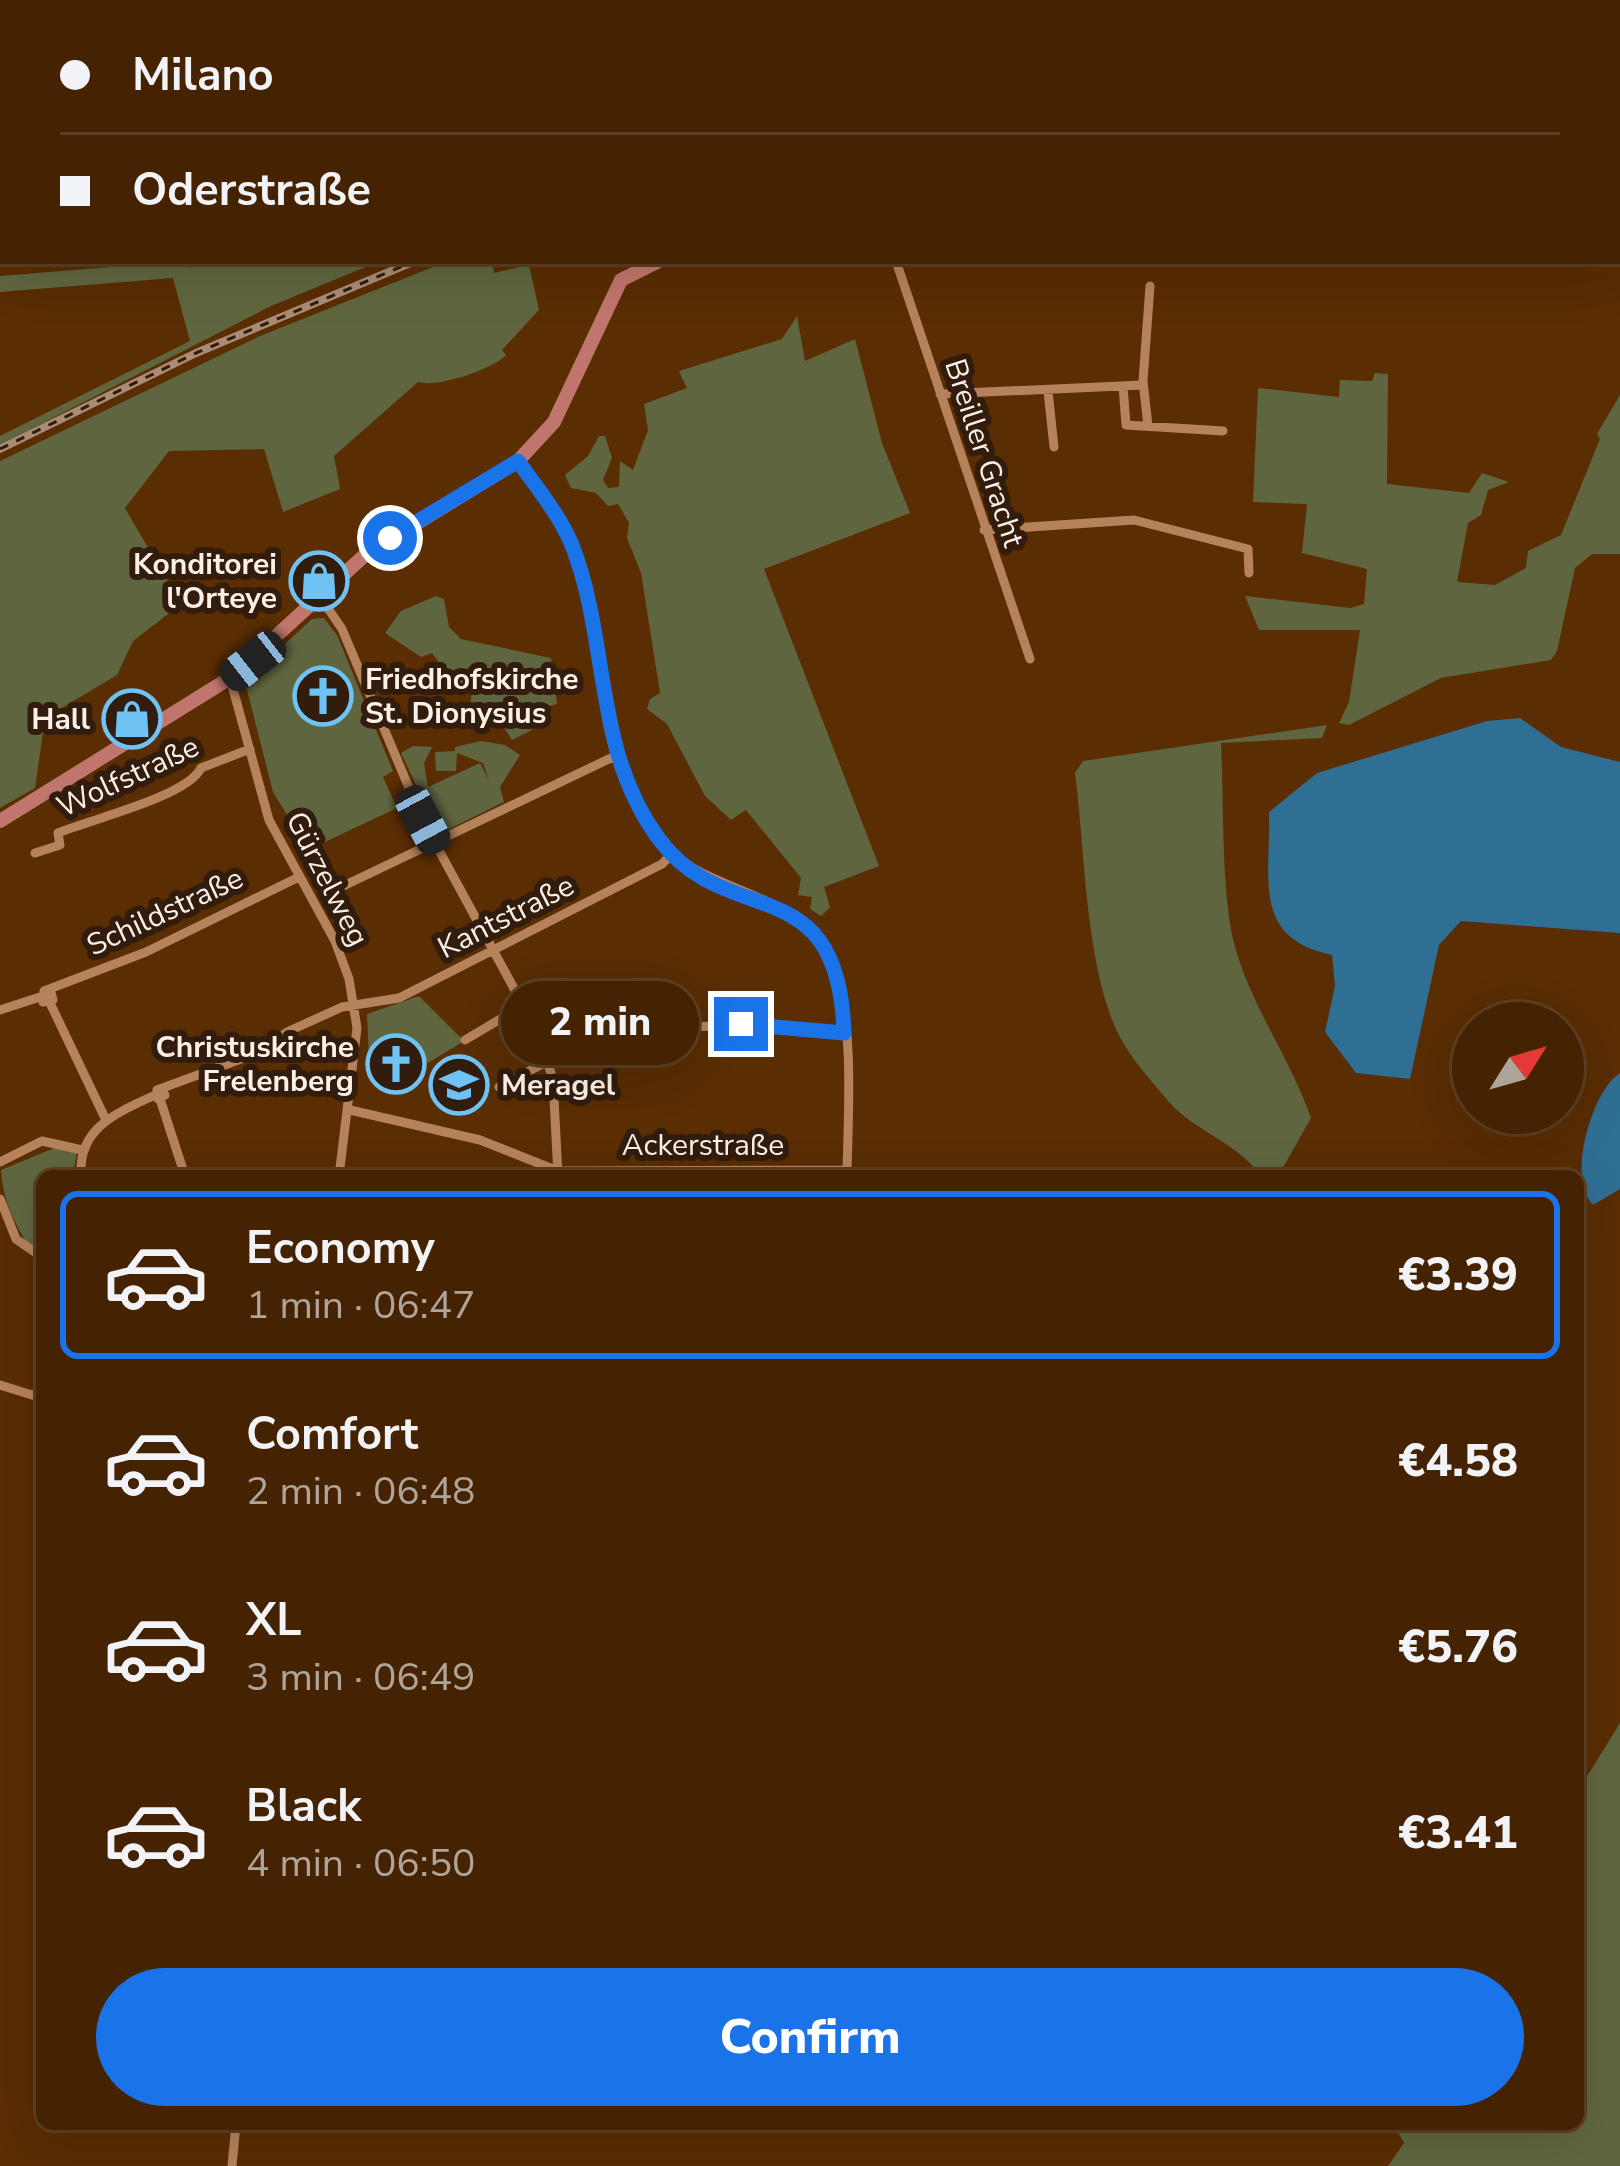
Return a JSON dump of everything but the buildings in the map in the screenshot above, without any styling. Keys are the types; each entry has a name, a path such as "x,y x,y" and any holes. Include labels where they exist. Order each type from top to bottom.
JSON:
{"main road":[{"path":"0,821 230,678 378,547 518,461 554,422 621,280 646,264"}],"street":[{"name":"Breiller Gracht","path":"897,264 1030,658"},
{"path":"1148,426 1143,385 1150,286"},
{"path":"940,394 1143,385"},
{"path":"1123,386 1126,425 1223,431"},
{"path":"1048,391 1054,447"},
{"path":"518,461 558,516 575,555 615,756 639,809 672,854 705,876 776,904 809,926 837,972 844,1033 848,1170"},
{"path":"984,530 1134,520 1248,549 1249,573"},
{"path":"321,598 342,629 435,843 524,1005 548,1060 558,1170"},
{"name":"Gürzelweg","path":"230,678 267,814 335,941 355,1007 350,1110 341,1170"},
{"name":"Wolfstraße","path":"35,853 60,845 58,833 160,794 197,777 201,768 250,749"},
{"path":"335,890 615,756"},
{"name":"Kantstraße","path":"105,1118 217,1064 225,1068 255,1055 286,1032 342,1006 399,998 672,854"},
{"name":"Schildstraße","path":"0,1010 47,997 299,878"},
{"path":"47,997 105,1118 82,1150 80,1170"},
{"path":"465,1040 524,1005"},
{"path":"499,1087 548,1060 623,1034 691,1023 844,1033"},
{"path":"160,1093 183,1170"},
{"path":"350,1110 480,1140 549,1170"},
{"path":"0,1162 43,1141 82,1150"},
{"path":"0,1199 16,1239 36,1253"},
{"path":"0,1385 36,1396"},
{"path":"232,2166 235,2130"}],"green space":[{"path":"149,264 188,264 190,269 191,264 373,264 271,306 0,445 0,436 190,341 173,278 0,292 0,276"},
{"path":"440,264 492,264 494,273 529,265 539,310 502,350 506,355 489,366 437,382 418,382 334,456 340,489 283,512 264,449 169,451 125,508 181,604 133,641 117,675 45,718 35,788 0,808 0,461 260,336"},
{"path":"797,316 805,361 855,339 882,443 910,513 764,569 879,866 824,887 830,907 821,916 810,909 812,897 798,895 801,878 746,810 731,820 705,796 667,724 647,709 650,699 660,693 641,573 627,538 629,523 618,504 608,506 596,493 571,488 565,475 588,456 599,436 605,436 612,458 603,480 608,488 619,487 620,461 633,470 648,430 644,404 687,388 679,371 782,339"},
{"path":"1375,373 1388,374 1387,484 1469,493 1482,473 1509,482 1488,490 1481,515 1468,523 1457,582 1495,585 1526,568 1528,551 1561,535 1600,439 1597,434 1620,395 1620,554 1592,554 1575,568 1551,660 1441,678 1349,725 1339,723 1349,702 1360,630 1259,630 1245,596 1350,608 1364,604 1367,569 1302,553 1307,504 1253,502 1258,388 1339,397 1340,380 1372,381"},
{"path":"436,596 444,599 449,627 461,639 551,658 557,704 525,712 532,730 512,740 491,706 479,712 470,707 472,692 451,691 435,683 432,668 438,661 432,653 421,657 385,633 401,611"},
{"path":"324,618 337,635 393,771 383,777 397,808 308,850 273,792 246,686 249,677 312,619"},
{"path":"1327,725 1322,738 1221,743 1225,869 1233,939 1249,985 1311,1118 1284,1166 1255,1170 1178,1112 1115,1027 1092,936 1075,773 1083,761"},
{"path":"481,741 505,745 520,755 500,787 504,802 439,834 401,753 413,746 432,747 424,763 428,787 480,763 489,780 483,763 457,753 456,771 436,771 435,752 455,751 455,747"},
{"path":"419,996 464,1041 428,1063 406,1052 369,1058 367,1014"},
{"path":"59,1146 77,1152 74,1170 36,1170 36,1250 30,1248 14,1220 1,1170"},
{"path":"1620,1723 1620,2166 1388,2166 1404,2143 1396,2130 1584,2130 1584,1781"}],"water":[{"path":"1520,718 1561,747 1620,762 1620,933 1461,921 1439,945 1410,1079 1356,1073 1325,1032 1335,986 1332,955 1288,935 1271,902 1269,812 1317,773 1487,721"},
{"path":"1620,1073 1620,1189 1593,1205 1585,1193 1582,1157 1592,1116"}],"railway":[{"path":"0,449 196,353 408,264"}],"place":[{"name":"Konditorei l'Orteye","path":"319,581"},
{"name":"Friedhofskirche St. Dionysius","path":"323,696"},
{"name":"Hall","path":"132,719"},
{"name":"Christuskirche Frelenberg","path":"396,1064"},
{"name":"Meragel","path":"459,1085"}],"route":[{"path":"390,538 518,461 558,516 586,593 615,756 640,811 667,850 701,874 776,904 809,926 837,972 844,1033 741,1024"}]}
